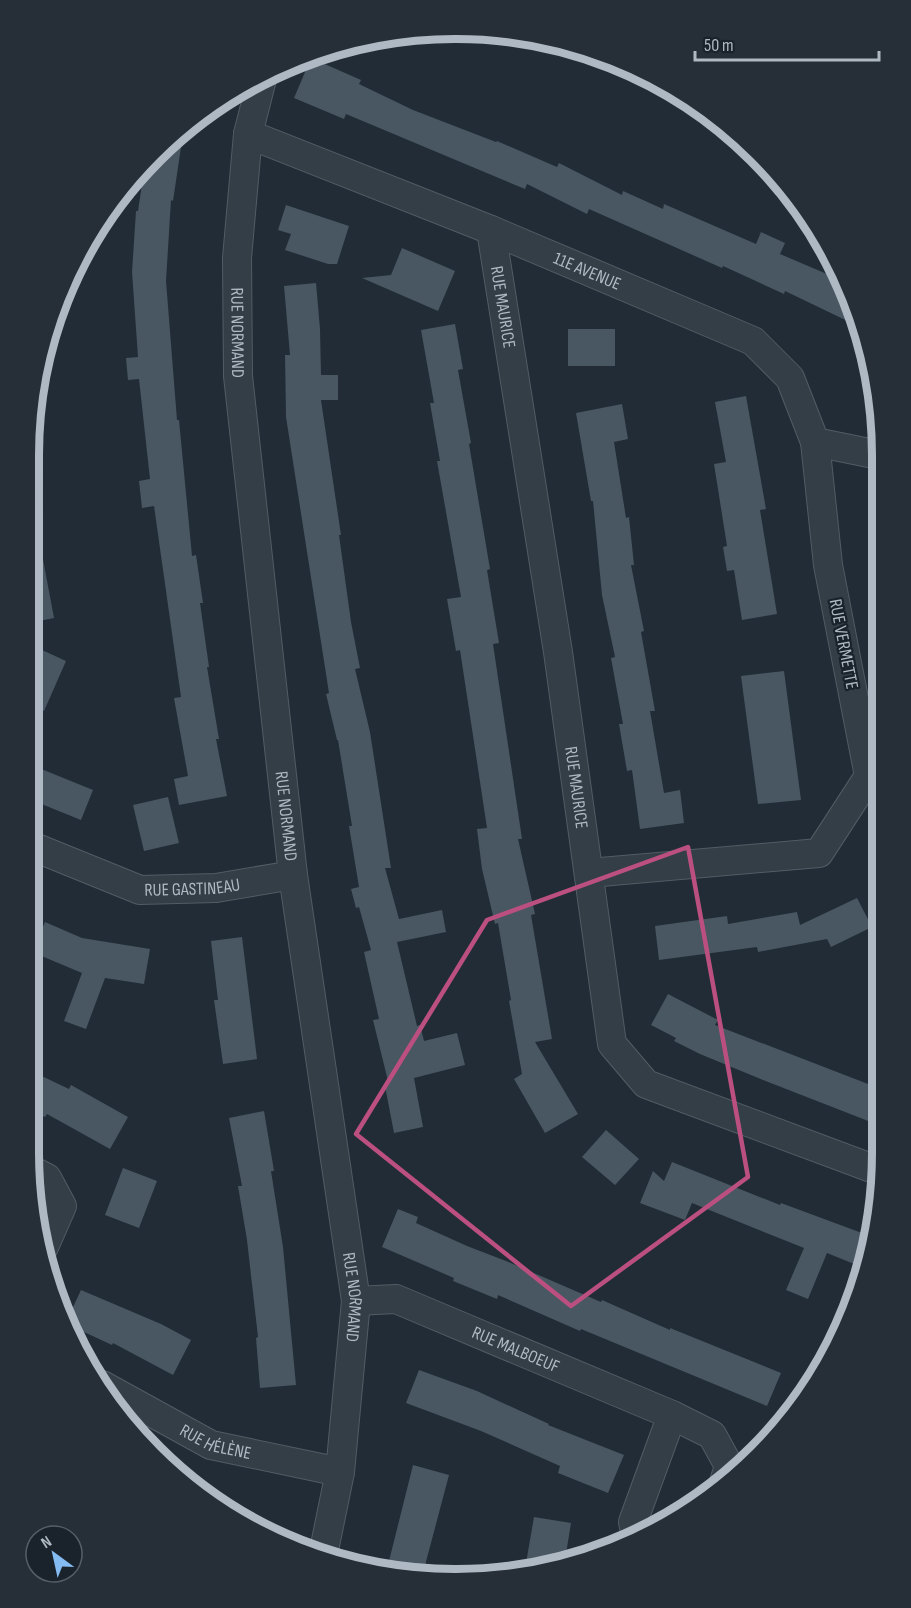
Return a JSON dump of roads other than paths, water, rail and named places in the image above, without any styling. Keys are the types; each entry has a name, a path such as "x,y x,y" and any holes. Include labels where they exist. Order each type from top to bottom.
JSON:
{"street":[{"name":"RUE NORMAND","path":"260,88 248,134 237,258 238,376 293,875 356,1301 340,1472 324,1548"},
{"name":"11E AVENUE","path":"248,134 491,230 753,341 790,378 814,442"},
{"name":"RUE MAURICE","path":"491,230 558,652 612,1044 646,1084 871,1168"},
{"path":"814,442 872,454"},
{"name":"RUE VERMETTE","path":"589,873 819,853 869,776 828,565 814,442"},
{"name":"RUE GASTINEAU","path":"39,849 140,890 216,888 293,875"},
{"path":"40,1174 47,1178 63,1206 48,1239"},
{"name":"RUE MALBOEUF","path":"356,1301 396,1299 672,1414 712,1435 729,1467"},
{"name":"RUE HÉLÈNE","path":"115,1392 212,1445 340,1472"},
{"path":"634,1528 633,1522 672,1414"}]}
